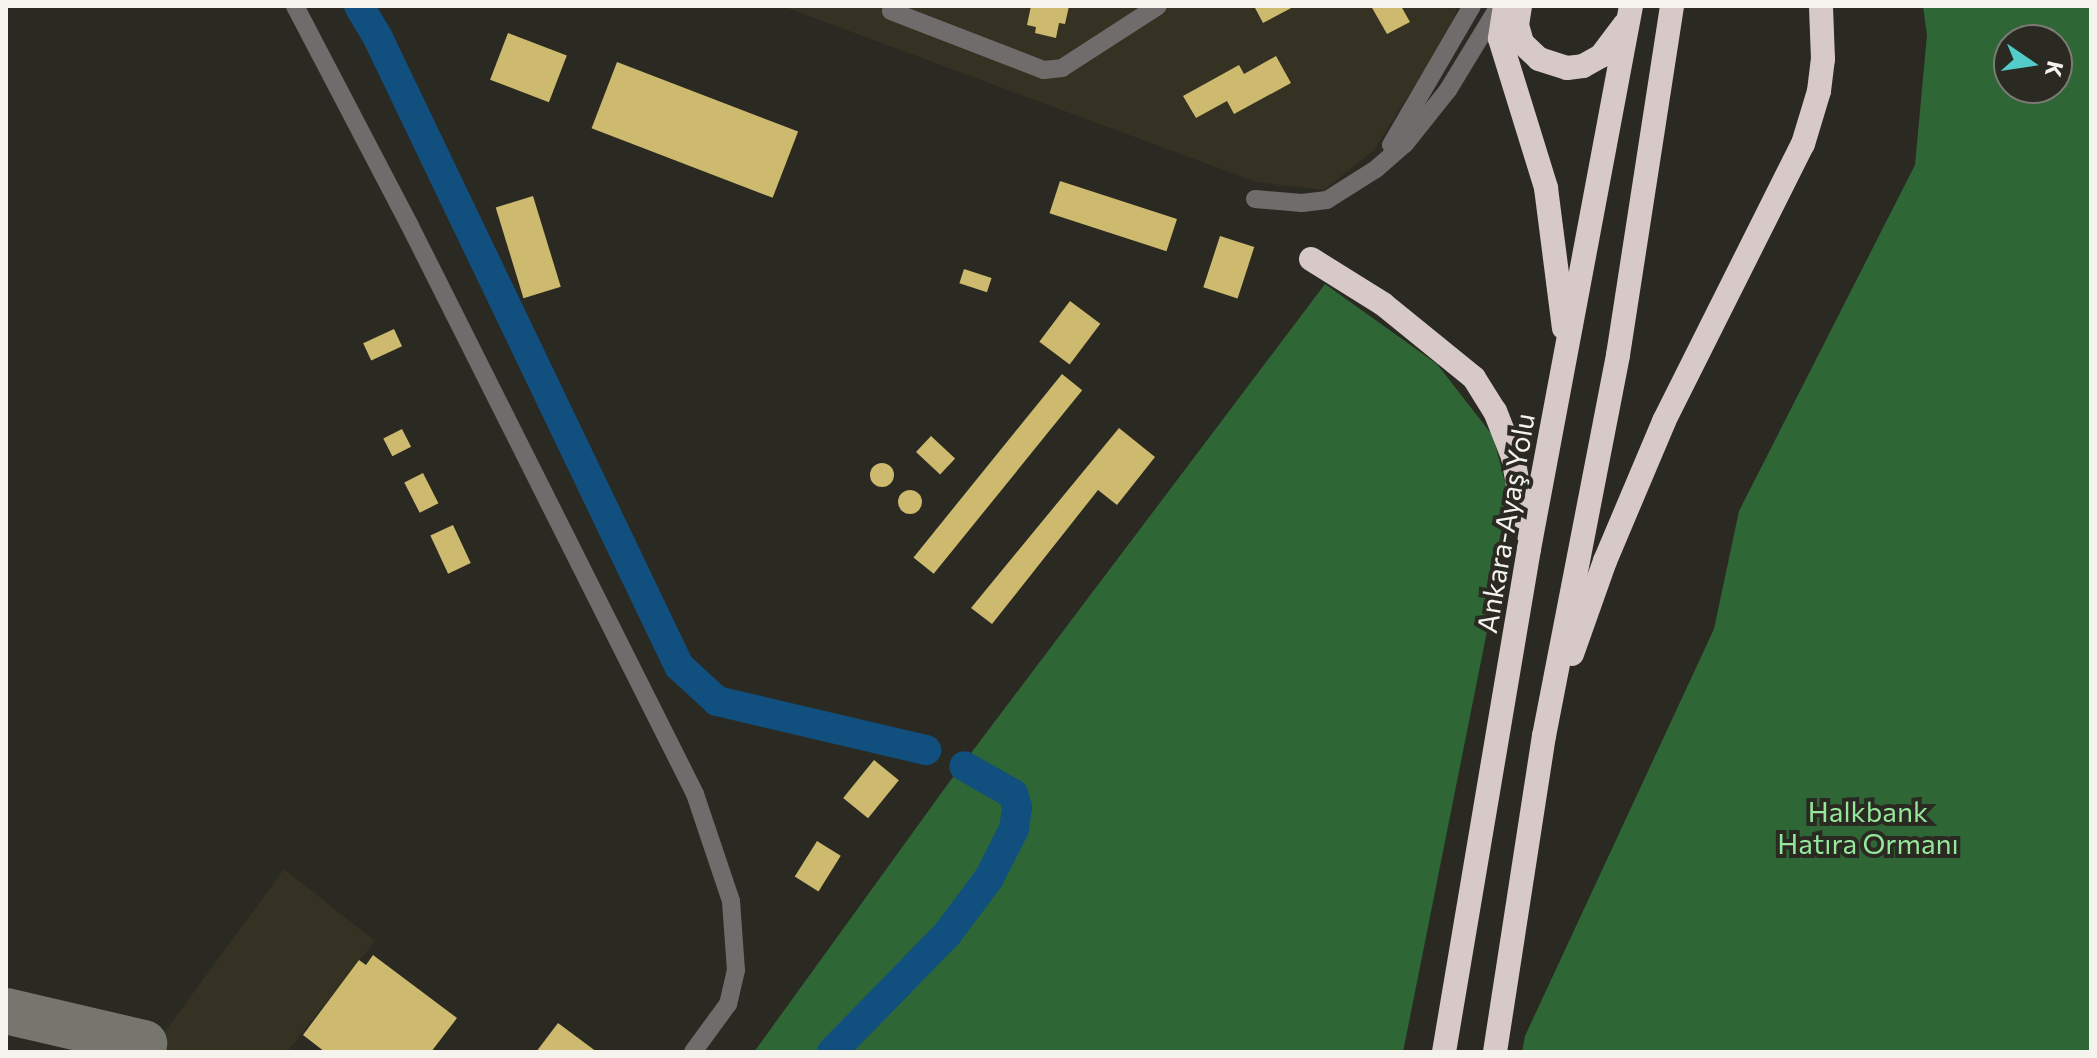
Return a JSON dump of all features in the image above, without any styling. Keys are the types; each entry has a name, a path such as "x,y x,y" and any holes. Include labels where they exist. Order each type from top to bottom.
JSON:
{"highway":[{"path":"1502,6 1500,39 1503,55 1543,174 1567,354"},
{"path":"1520,6 1517,25 1522,43 1539,59 1567,68 1583,66 1601,56 1630,12"},
{"path":"1495,1052 1544,736 1618,355 1672,6"},
{"path":"1544,736 1605,561 1664,421 1803,144 1819,91 1823,59 1821,6"},
{"name":"Ankara-Ayaş Yolu","path":"1442,1052 1529,549 1630,12"},
{"path":"1311,259 1383,304 1474,378 1495,411 1513,457 1529,549"}],"street":[{"path":"295,6 409,224 695,794 731,901 736,970 728,1004 693,1052"},
{"path":"891,11 1044,70 1062,68 1158,6"},
{"path":"1376,169 1472,6"},
{"path":"1255,199 1302,203 1327,200 1376,169 1405,144 1448,90 1502,6"}],"shaded area":[{"path":"782,6 1459,6 1442,42 1374,150 1324,190 1256,182"},
{"path":"284,869 375,941 287,1052 150,1052"}],"green space":[{"name":"Halkbank Hatıra Ormanı","path":"1923,6 2091,6 2091,1052 1522,1052 1525,1036 1714,629 1739,511 1915,165 1927,35"},
{"path":"1325,284 1437,364 1493,436 1509,498 1503,551 1403,1052 754,1052 953,777"}],"building":[{"path":"1031,6 1069,6 1065,24 1059,23 1056,38 1035,33 1036,27 1027,25"},
{"path":"1254,6 1295,6 1263,23"},
{"path":"1371,6 1401,6 1410,22 1387,34"},
{"path":"508,33 567,56 549,102 490,80"},
{"path":"1276,56 1291,83 1234,114 1227,101 1196,118 1183,96 1239,65 1244,74"},
{"path":"617,62 798,132 773,198 592,128"},
{"path":"1060,181 1177,219 1166,251 1049,213"},
{"path":"533,196 561,287 523,298 496,207"},
{"path":"1220,236 1254,247 1238,298 1203,287"},
{"path":"964,269 992,278 987,292 959,283"},
{"path":"1070,301 1100,324 1070,365 1039,342"},
{"path":"394,329 402,346 371,361 363,343"},
{"path":"1062,374 1082,390 934,574 913,557"},
{"path":"1119,428 1155,457 1117,505 1098,490 992,624 971,608"},
{"path":"402,429 411,447 392,456 383,439"},
{"path":"931,436 955,459 940,475 916,452"},
{"path":"882,463 893,470 894,475 887,486 882,487 871,480 870,475 877,464"},
{"path":"423,473 438,503 420,513 404,483"},
{"path":"910,490 921,497 922,502 915,513 910,514 899,507 898,502 905,491"},
{"path":"453,525 471,563 448,574 430,536"},
{"path":"874,760 899,780 868,818 843,798"},
{"path":"817,841 841,856 818,891 795,877"},
{"path":"373,955 457,1018 431,1052 325,1052 303,1035 359,960 366,965"},
{"path":"558,1023 597,1052 536,1052"}],"waterway":[{"path":"359,6 378,38 679,666 717,701 926,750"},
{"path":"832,1052 948,933 989,878 1014,829 1017,807 1013,794 964,766"}],"taxiway":[{"path":"6,1011 144,1043"}]}
